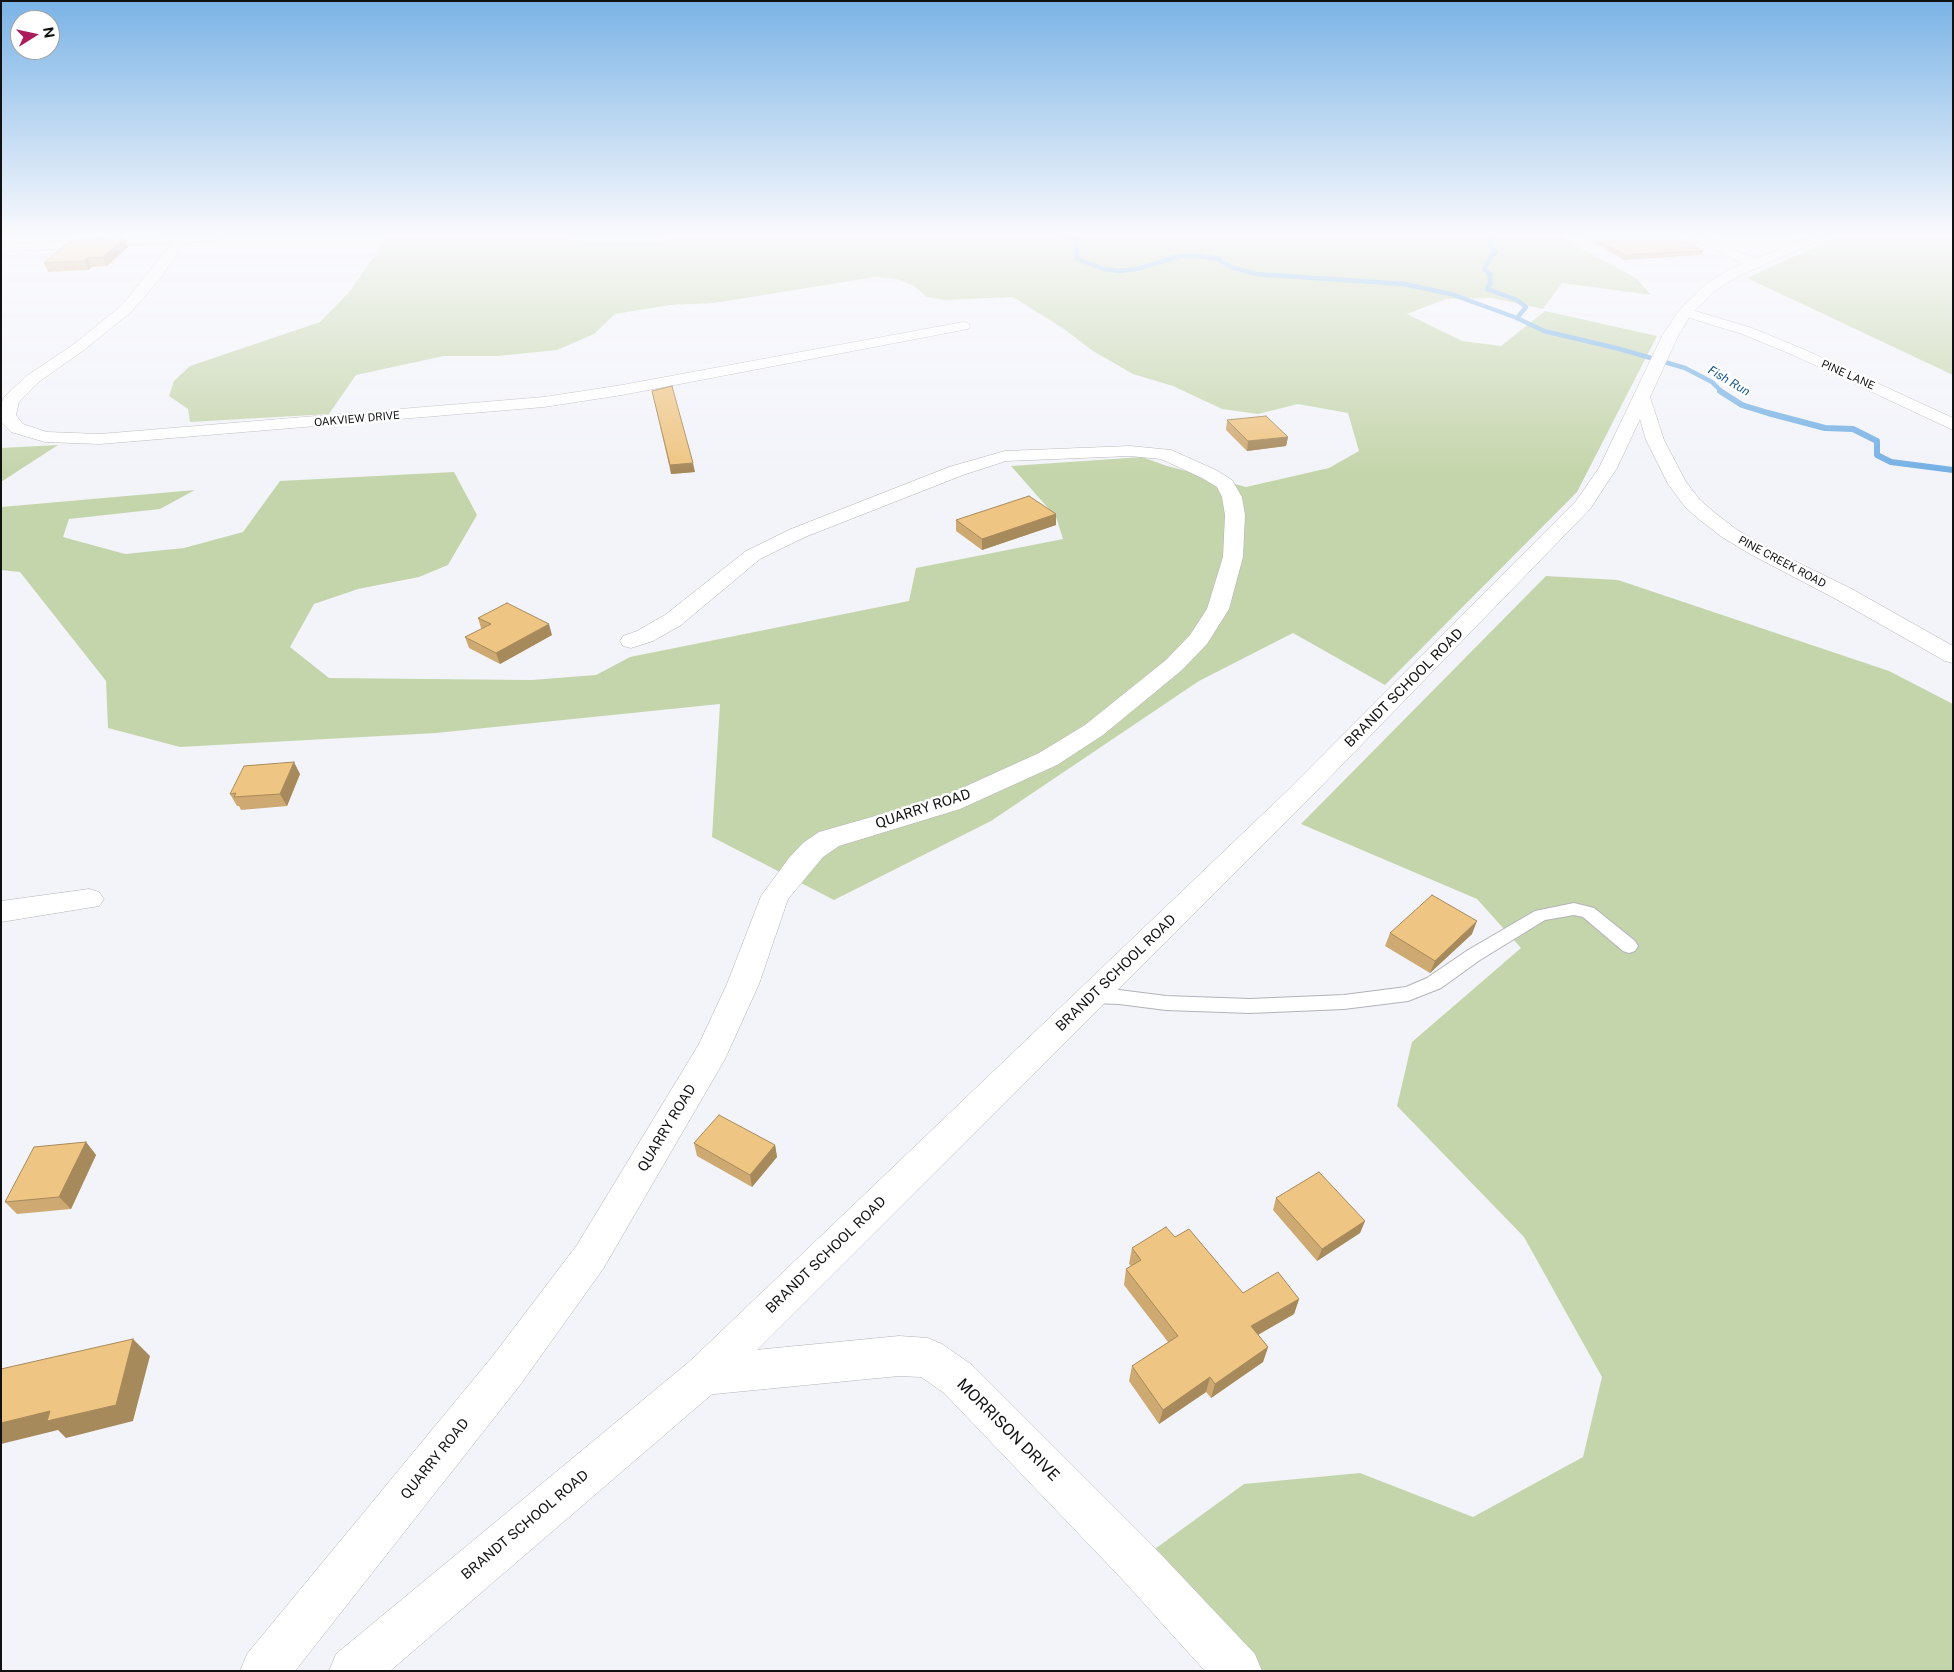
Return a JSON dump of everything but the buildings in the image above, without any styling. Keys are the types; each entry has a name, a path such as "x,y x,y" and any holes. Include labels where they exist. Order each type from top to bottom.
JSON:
{"street":[{"name":"OAKVIEW DRIVE","path":"120,314 79,347 21,389 11,400 8,407 7,415 10,422 17,428 45,437 100,439 500,407 622,390 963,326"},
{"name":"BRANDT SCHOOL ROAD","path":"353,1671 704,1375 1296,797 1583,506 1608,468 1670,336 1684,314"},
{"name":"PINE LANE","path":"1691,314 1747,332 1798,352 1953,425"},
{"name":"PINE CREEK ROAD","path":"1642,398 1655,440 1678,484 1693,504 1708,517 1756,550 1842,593 1953,656"},
{"name":"QUARRY ROAD","path":"264,1671 506,1371 590,1257 714,1050 743,984 776,896 799,865 813,850 829,839 951,803 1048,758 1094,730 1174,665 1199,639 1218,608 1233,557 1235,515 1232,496 1224,484 1209,474 1165,454 1130,451 1005,456 956,471 798,533 753,555 673,620 645,636 631,641"},
{"path":"1,912 89,899"},
{"name":"MORRISON DRIVE","path":"704,1375 899,1356 928,1358 958,1379 1137,1562 1238,1671"}],"lane":[{"path":"1092,996 1119,996 1166,1003 1250,1006 1344,1002 1408,994 1434,983 1474,955 1541,914 1574,909 1588,912 1629,946"}],"green space":[{"path":"328,314 615,314 594,334 557,350 498,356 444,356 356,375 329,414 190,422 188,409 169,396 174,381 190,366 320,322"},
{"path":"1040,314 1407,314 1462,341 1501,346 1541,314 1559,314 1657,336 1577,492 1385,685 1293,633 1199,681 991,821 834,900 712,837 720,704 436,733 180,747 108,728 106,681 20,572 1,570 1,507 195,490 160,509 69,519 63,537 125,554 184,548 243,532 280,481 454,472 477,515 448,565 419,577 358,589 314,604 290,647 329,678 531,680 596,675 630,657 909,601 916,568 1063,539 1056,517 1011,466 1142,457 1167,466 1246,487 1329,468 1359,451 1348,413 1298,404 1258,414 1222,409 1173,386 1133,374 1093,351"},
{"path":"1824,314 1953,314 1953,375"},
{"path":"58,445 1,482 1,448"},
{"path":"1546,576 1618,580 1889,671 1953,704 1953,1671 1238,1671 1137,1562 1244,1484 1360,1473 1473,1517 1583,1457 1602,1377 1524,1237 1397,1106 1412,1042 1521,948 1477,899 1301,824"}],"waterway":[{"path":"1506,314 1517,318"},
{"name":"Fish Run","path":"1517,318 1520,314"},
{"name":"Fish Run","path":"1517,318 1544,331 1620,349 1685,368 1712,382 1722,392"},
{"name":"Fish Run","path":"1720,391 1742,405 1768,413 1825,428 1853,429 1877,441 1877,455 1891,462 1953,470"}]}
